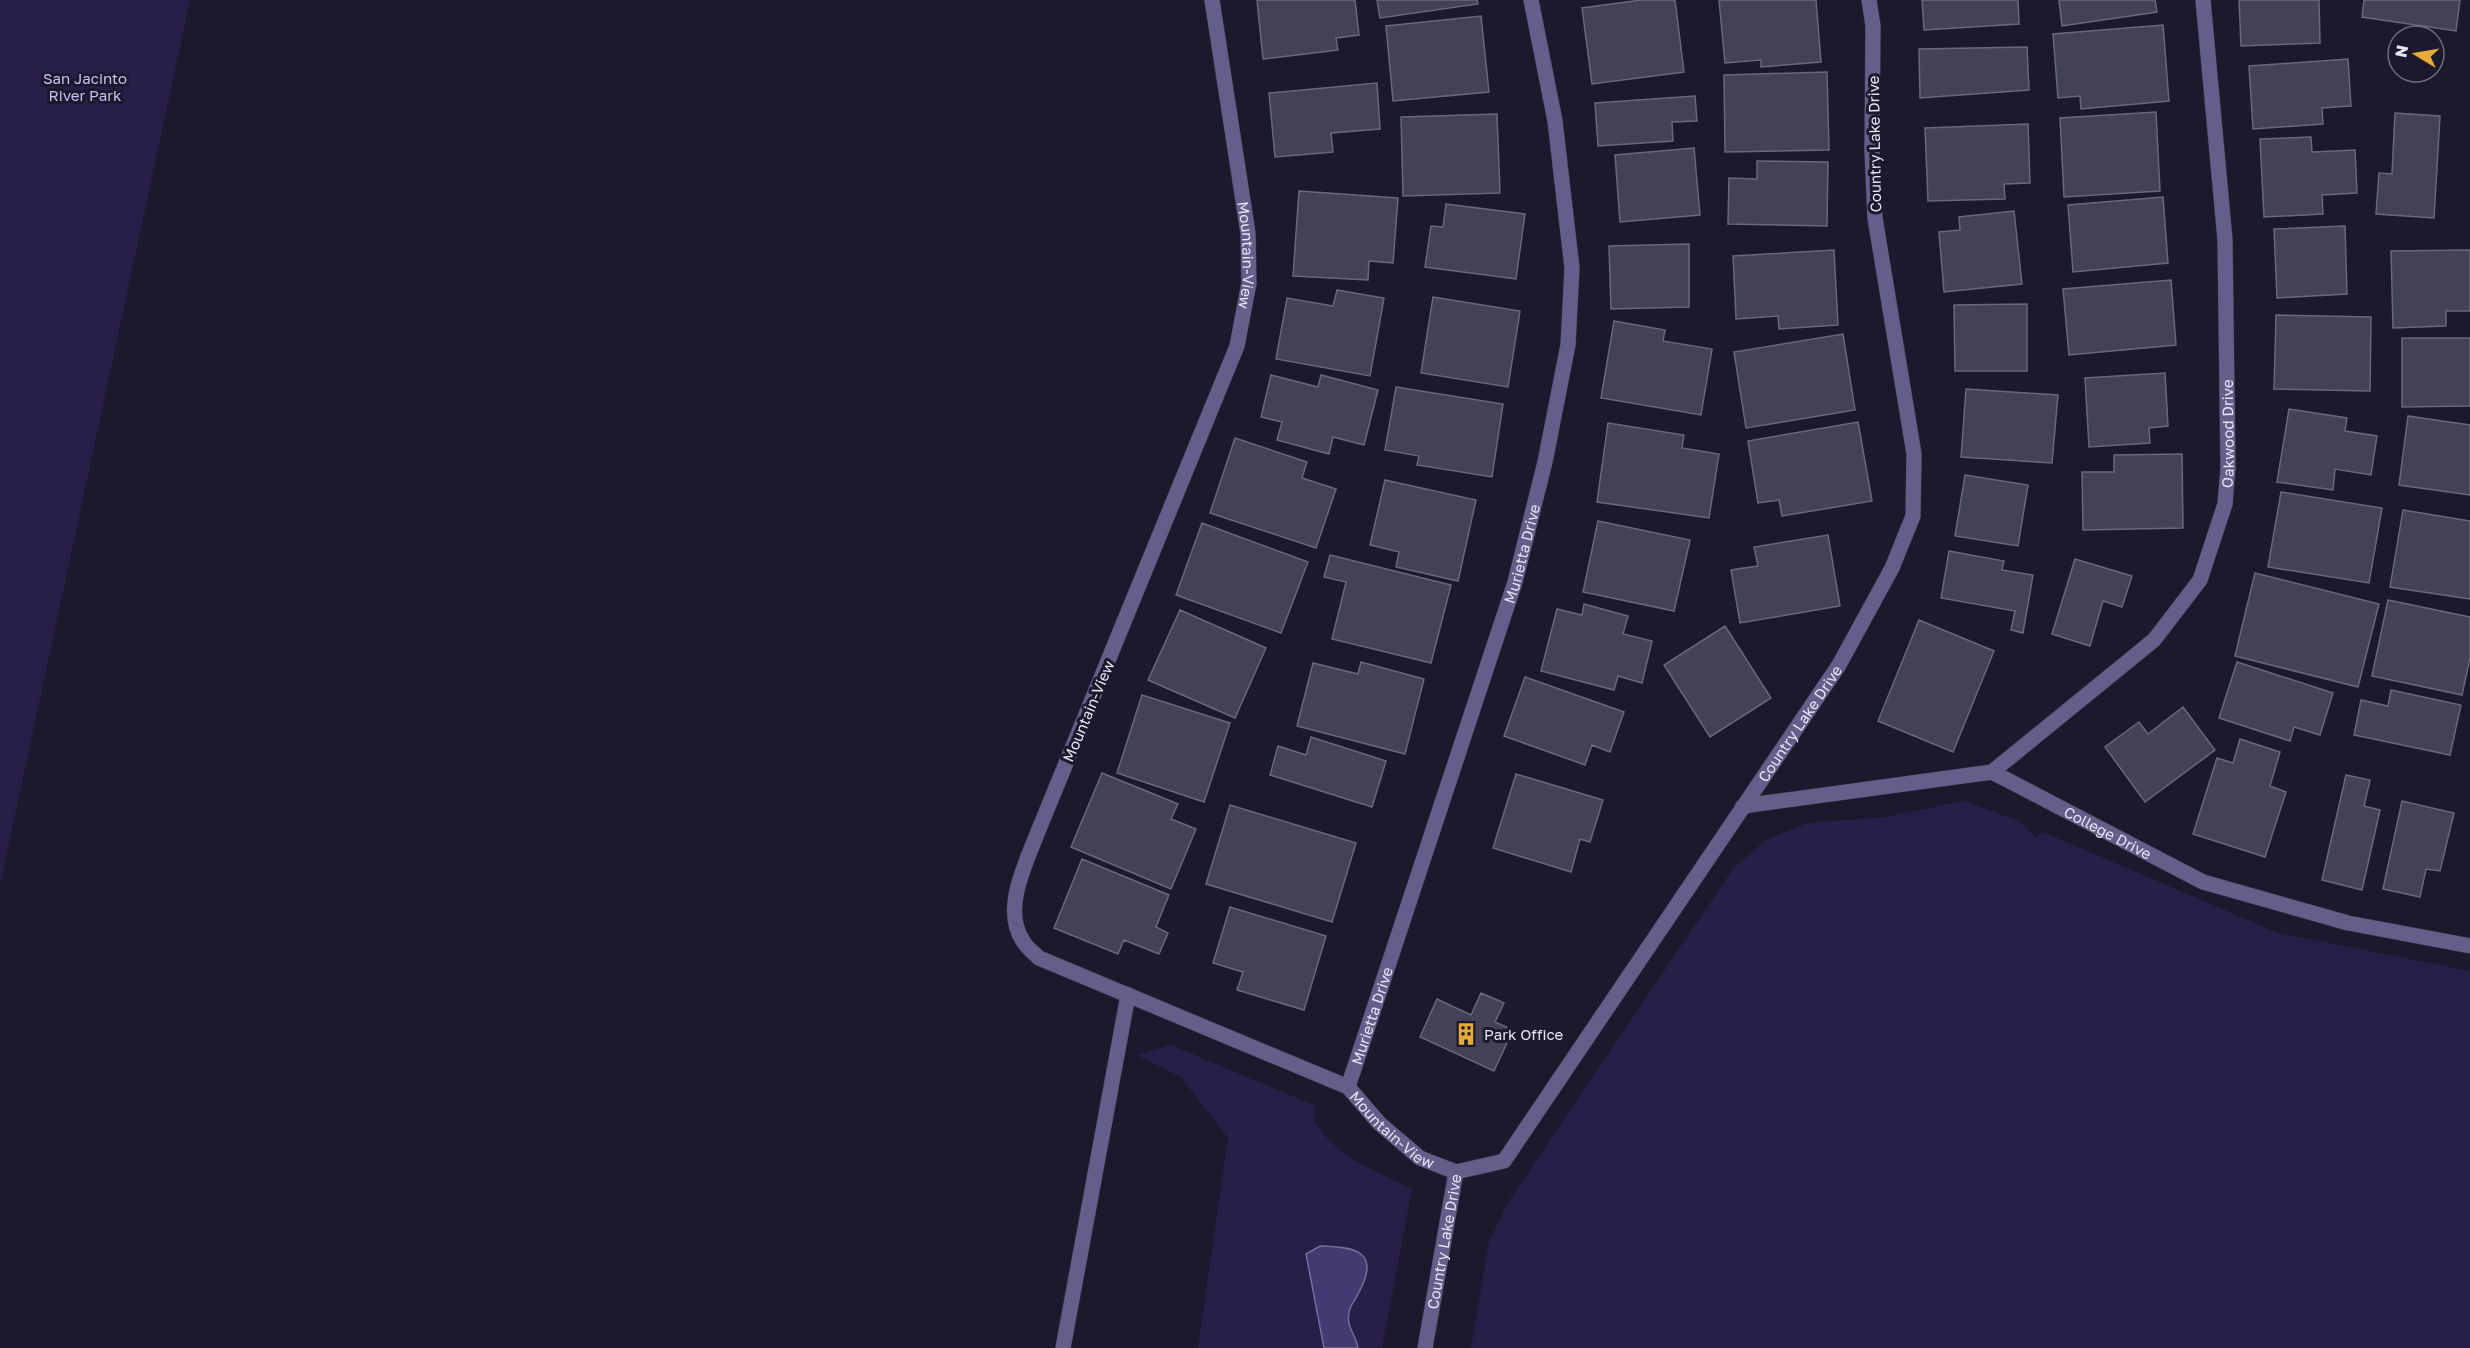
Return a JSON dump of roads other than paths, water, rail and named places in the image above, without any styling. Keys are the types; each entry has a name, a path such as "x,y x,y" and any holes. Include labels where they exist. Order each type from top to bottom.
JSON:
{"lane":[{"name":"Mountain-View","path":"1212,0 1248,233 1249,283 1237,346 1017,886 1016,920 1022,941 1039,958 1348,1088 1379,1123 1420,1158 1456,1172"},
{"name":"Murietta Drive","path":"1348,1088 1515,582 1545,462 1568,345 1570,257 1555,121 1531,0"},
{"name":"Country Lake Drive","path":"1425,1348 1456,1172 1504,1161 1839,665 1892,568 1913,516 1914,454 1875,218 1872,152 1873,26 1869,0"},
{"name":"Oakwood Drive","path":"1992,772 2154,640 2200,580 2225,504 2228,468 2225,240 2203,0"},
{"path":"1743,806 1992,772"},
{"name":"College Drive","path":"1992,772 2203,882 2348,923 2470,946"},
{"path":"1063,1348 1128,995"}],"place":[{"name":"Park Office","path":"1466,1034"}],"park label":[{"name":"San Jacinto River Park","path":"85,86"}]}
